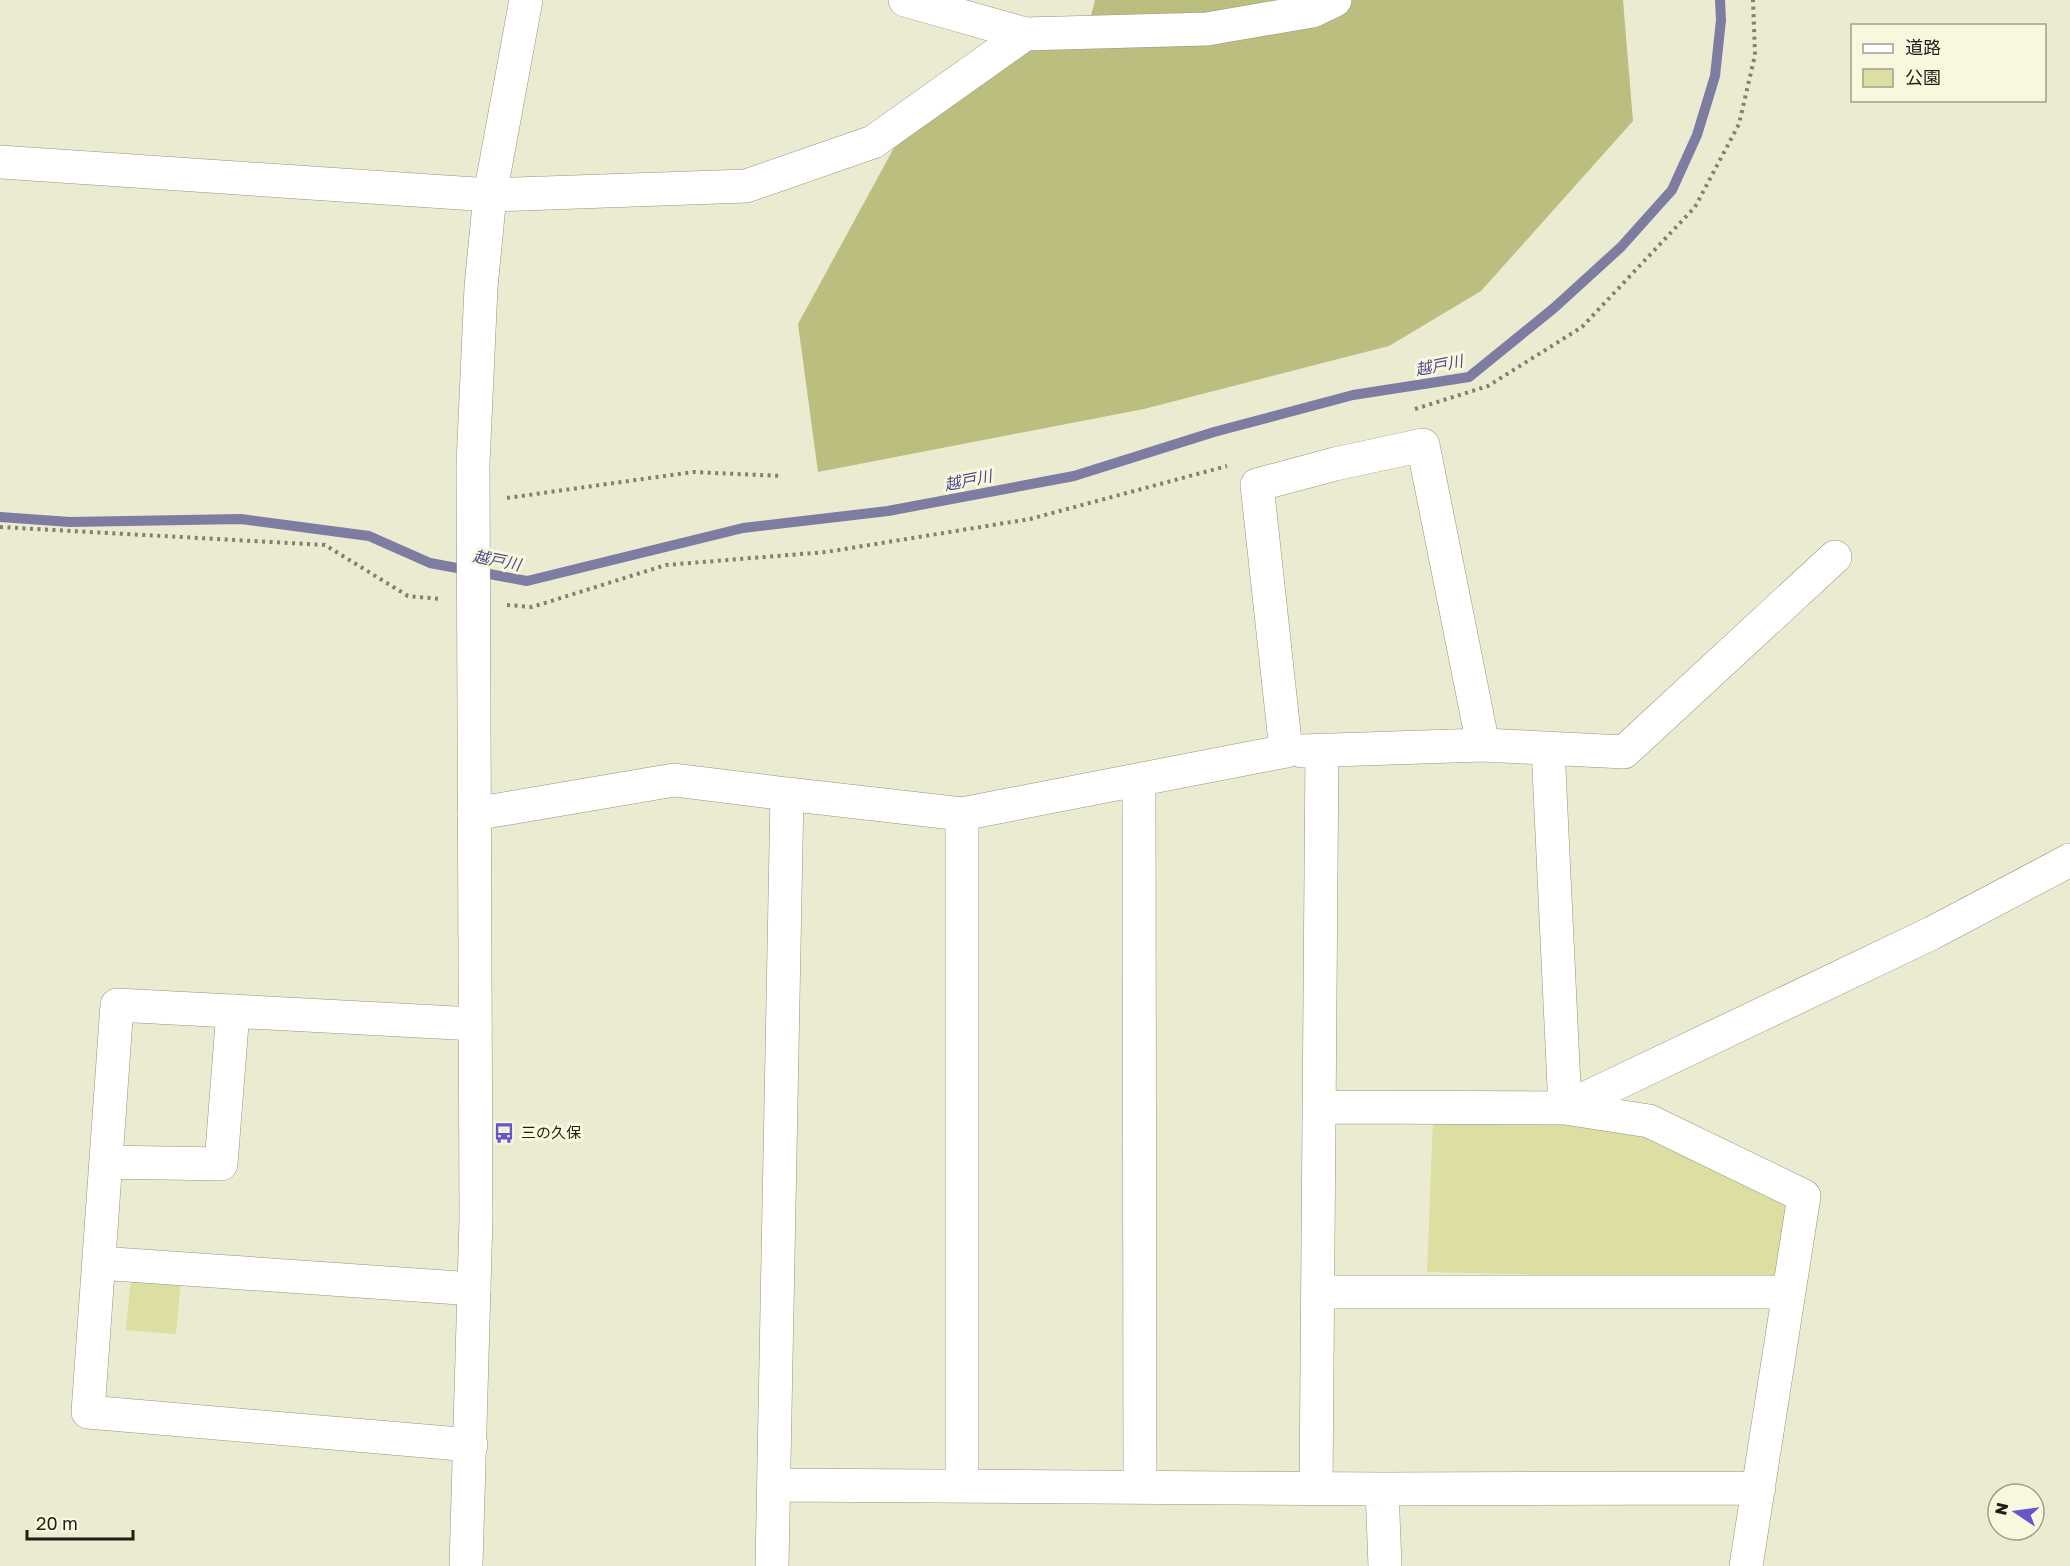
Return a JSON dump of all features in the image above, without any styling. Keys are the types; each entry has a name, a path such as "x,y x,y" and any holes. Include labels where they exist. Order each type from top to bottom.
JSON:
{"street":[{"path":"466,1566 474,1289 473,508 481,287 490,195 526,0"},
{"path":"904,0 1025,33 1207,29 1312,11 1335,0"},
{"path":"0,162 490,195 746,186 873,142 1025,33"},
{"path":"1286,751 1257,485 1335,464 1423,445 1483,745"},
{"path":"474,814 674,780 962,814 1139,782 1286,751 1483,745 1624,752 1835,557"},
{"path":"1548,748 1565,1108"},
{"path":"1316,1489 1322,750"},
{"path":"1139,782 1140,1487"},
{"path":"772,1566 787,794"},
{"path":"962,814 962,1486"},
{"path":"1565,1108 1932,933 2070,860"},
{"path":"471,1445 88,1412 117,1005 475,1024"},
{"path":"106,1162 221,1164 233,1011"},
{"path":"1319,1107 1565,1108 1649,1121 1804,1196 1746,1566"},
{"path":"99,1263 474,1289"},
{"path":"1318,1292 1788,1292"},
{"path":"774,1485 1316,1489 1758,1488"},
{"path":"1383,1489 1385,1566"}],"path":[{"path":"1409,410 1488,386 1582,327 1695,207 1739,124 1755,55 1753,0"},
{"path":"0,526 325,545 408,596 532,607 666,565 826,552 1030,519 1230,465"},
{"path":"473,508 693,472 782,476"}],"green space":[{"path":"1095,0 1623,0 1633,121 1481,291 1389,346 1144,409 818,472 798,324 914,111 1034,44 1089,23"},
{"path":"1433,1120 1649,1121 1789,1184 1783,1280 1427,1272"},
{"path":"182,1268 176,1334 126,1330 131,1278"}],"waterway":[{"name":"越戸川","path":"0,517 70,522 241,519 369,536 430,563 527,581 743,528 888,511 1074,476 1214,432 1353,395 1469,377 1554,308 1621,247 1672,190 1697,135 1715,76 1721,20 1720,0"}],"place":[{"name":"三の久保","path":"504,1133"}]}
